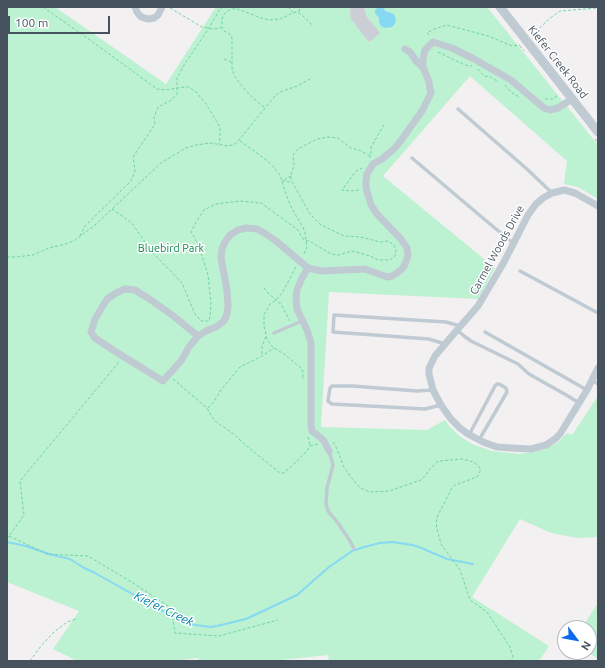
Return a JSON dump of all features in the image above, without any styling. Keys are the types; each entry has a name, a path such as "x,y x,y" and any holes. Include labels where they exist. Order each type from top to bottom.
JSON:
{"street":[{"path":"136,7 140,16 149,19 158,15 162,7"},
{"name":"Kiefer Creek Road","path":"500,7 598,132"},
{"path":"423,67 425,50 433,42 452,48 511,80 544,108 550,110 558,108 572,99"},
{"path":"198,336 151,300 135,290 125,289 116,293 107,300 95,319 91,332 95,338 162,381 181,361 189,347 198,336 216,327 224,321 228,314 221,258 222,249 230,235 238,230 246,228 257,229 276,241 308,268 321,271 365,269 386,276 392,276 397,274 403,268 408,256 407,248 401,239 370,205 366,188 367,174 373,164 382,159 395,148 422,111 431,93 429,82 423,67 416,61 410,52 405,49"},
{"path":"552,193 564,190 575,193 598,206"},
{"name":"Carmel Woods Drive","path":"552,193 536,204 528,215 504,262 478,306 435,356 429,368 433,390 441,405 451,418 460,428 470,435 491,446 502,448 531,448 546,445 560,434 588,390 595,382 598,368"},
{"path":"308,268 297,290 296,297 298,309 311,343 312,431 324,441 329,451"}],"lane":[{"path":"458,109 552,193"},
{"path":"412,158 513,243"},
{"path":"520,271 598,313"},
{"path":"445,344 429,339 333,332 334,315 446,322 458,328 464,336 471,341 518,364 529,374 568,396 579,404"},
{"path":"274,334 302,320"},
{"path":"485,332 588,390"},
{"path":"470,435 495,386 499,384 506,388 507,392 479,440"},
{"path":"433,390 418,391 332,386 330,388 328,401 332,404 425,409 441,405"},
{"path":"329,451 333,465 327,488 326,504 328,511 338,523 354,549"}],"path":[{"path":"43,7 157,88 165,90 184,87 196,92 206,104 220,127 219,144"},
{"path":"168,7 202,27 222,28 231,35 232,68 235,77 253,98 264,108"},
{"path":"79,238 84,226 131,181 135,171 133,157 156,124 154,117 158,107 170,101 177,94 177,78 184,65 220,9 224,7"},
{"path":"232,7 236,9"},
{"path":"288,7 293,13"},
{"path":"299,13 300,7"},
{"path":"222,28 222,19 224,14 228,11 236,9 241,9 269,20 280,19 293,13 299,13 312,25"},
{"path":"224,59 232,62"},
{"path":"7,257 33,255 74,241 95,225 162,162 186,148 196,145 210,143 232,145 239,140 270,100 280,92 312,78"},
{"path":"367,162 371,156 371,147 384,126"},
{"path":"239,140 270,163 280,175 292,209 304,227 306,233 305,253 282,293 270,304 264,315 264,326 267,339 270,344 301,368 303,372 303,379"},
{"path":"364,167 356,171 342,190 351,191 366,188"},
{"path":"282,181 292,176"},
{"path":"282,181 292,182"},
{"path":"264,288 285,309 292,325"},
{"path":"262,356 262,347 266,335"},
{"path":"207,408 213,403 221,390 240,368 274,348"},
{"path":"7,539 24,515 20,481 123,356"},
{"path":"168,375 207,408 215,420 236,435 243,443 280,473 284,473 310,446 329,440 335,444 344,467 350,476 360,488 370,492 389,491 415,482 425,476 437,462 440,461 462,460 475,463 480,468 477,478 455,485 452,488 438,515 436,522 437,529 441,544 460,570 470,600 488,612 510,647 513,656 511,661"},
{"path":"306,434 310,446"},
{"path":"9,536 47,554 88,556 171,608 175,633 219,636 278,620"},
{"path":"30,661 53,632 67,622 76,619"}],"green space":[{"name":"Bluebird Park","path":"7,7 55,7 166,84 216,7 487,7 598,145 598,199 578,187 564,184 567,161 470,76 383,176 495,268 478,299 329,292 321,427 427,430 445,420 461,437 472,444 492,451 519,454 543,450 557,443 567,433 572,435 598,396 598,537 577,538 551,533 520,519 472,597 549,646 539,661 329,661 328,655 272,661 199,661 198,658 171,661 77,661 53,649 79,611 7,582"},
{"path":"598,603 598,659 597,620 587,620"}],"water":[{"path":"381,7 384,8 385,11 394,14 396,19 395,24 392,27 382,27 379,23 379,18 375,13 375,10"}],"building":[{"path":"350,7 364,7 366,16 380,33 369,42 351,19"}],"waterway":[{"name":"Kiefer Creek","path":"7,542 70,559 177,618 195,625 211,627 246,619 297,595 329,567 352,551 380,543 393,542 412,545 447,559 473,564"}]}
